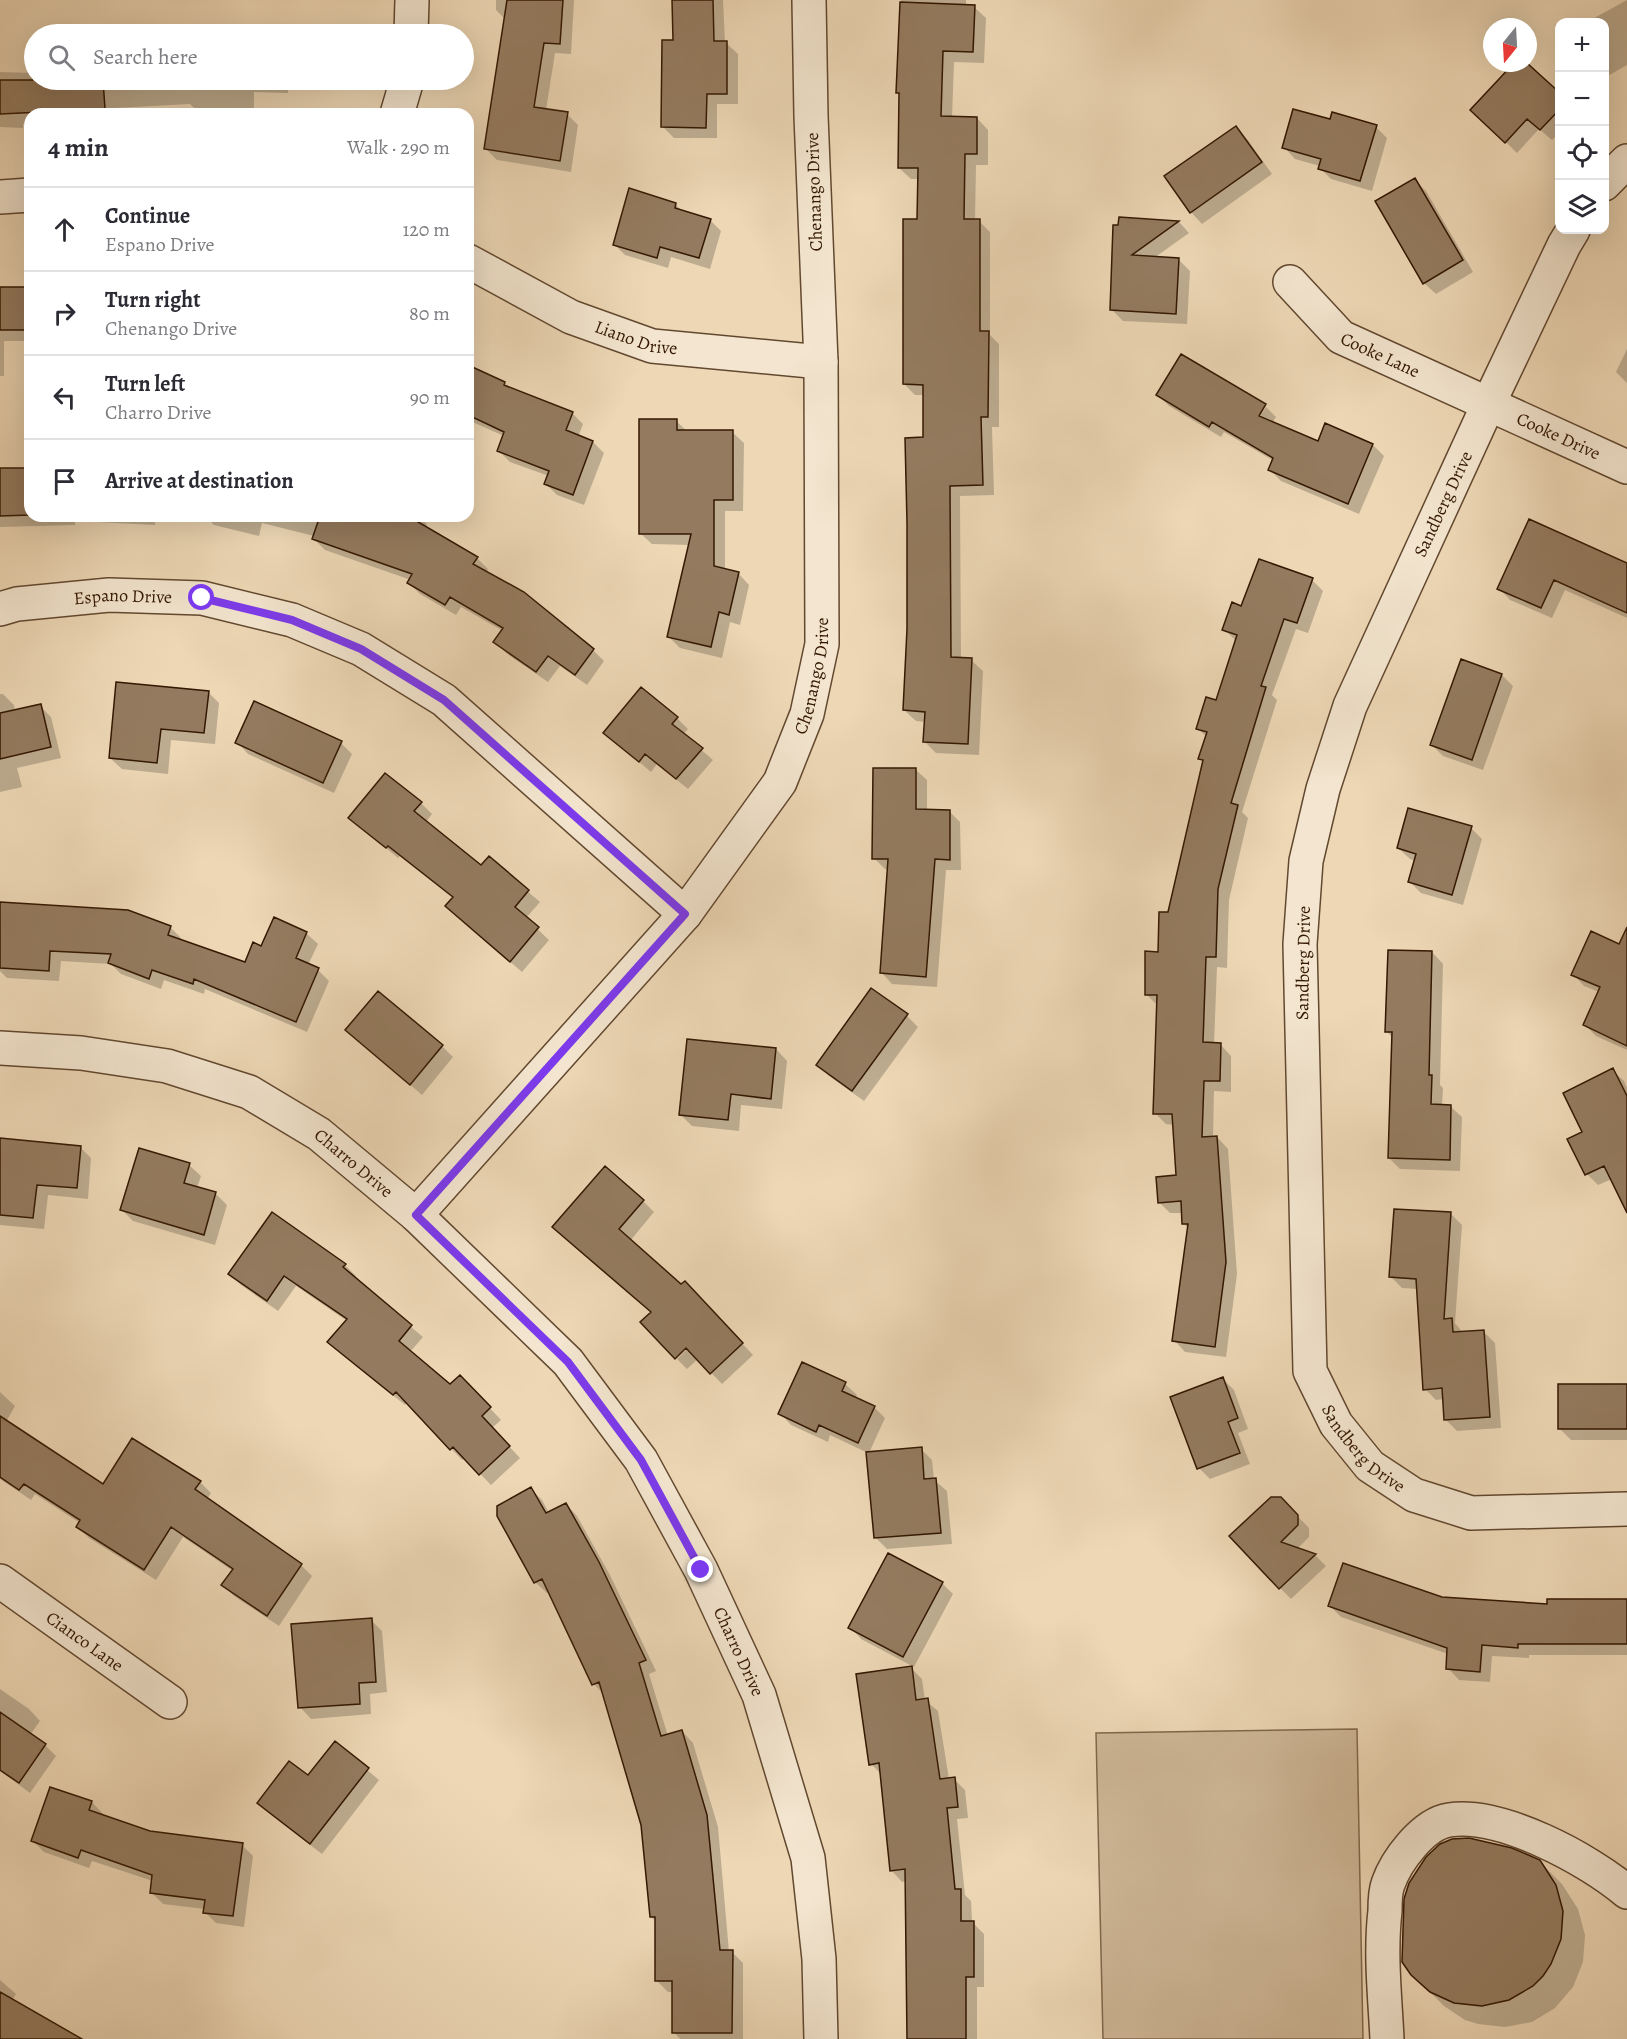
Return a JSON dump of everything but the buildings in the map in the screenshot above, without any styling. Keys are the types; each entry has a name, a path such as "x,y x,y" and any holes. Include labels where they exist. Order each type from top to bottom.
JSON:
{"street":[{"path":"411,24 412,0"},
{"name":"Chenango Drive","path":"416,1215 685,914 780,782 807,714 822,644 821,363 808,0"},
{"path":"399,108 404,90"},
{"path":"1609,180 1627,161"},
{"path":"0,197 24,195"},
{"name":"Sandberg Drive","path":"1571,234 1488,405 1350,706 1323,789 1306,861 1300,944 1310,1371 1336,1424 1370,1466 1414,1495 1471,1513 1627,1509"},
{"name":"Liano Drive","path":"474,264 571,317 652,346 821,363"},
{"name":"Cooke Lane","path":"1290,282 1341,338 1488,405"},
{"name":"Cooke Drive","path":"1488,405 1627,467"},
{"name":"Espano Drive","path":"0,609 17,604 110,596 202,598 292,620 361,649 444,700 685,914"},
{"name":"Charro Drive","path":"0,1048 81,1053 167,1066 249,1092 319,1134 416,1215 568,1362 641,1460 701,1570 759,1695 808,1858 819,1959 821,2039"},
{"name":"Cianco Lane","path":"0,1581 170,1702"},
{"path":"1387,2039 1382,1936 1387,1886 1400,1860 1414,1842 1434,1826 1448,1820 1482,1821 1512,1827 1584,1862 1627,1892"}],"shaded area":[{"path":"1357,1729 1363,2039 1103,2039 1096,1733"}],"route":[{"path":"202,598 292,620 361,649 444,700 685,914 416,1215 568,1362 641,1460 701,1570"}]}
